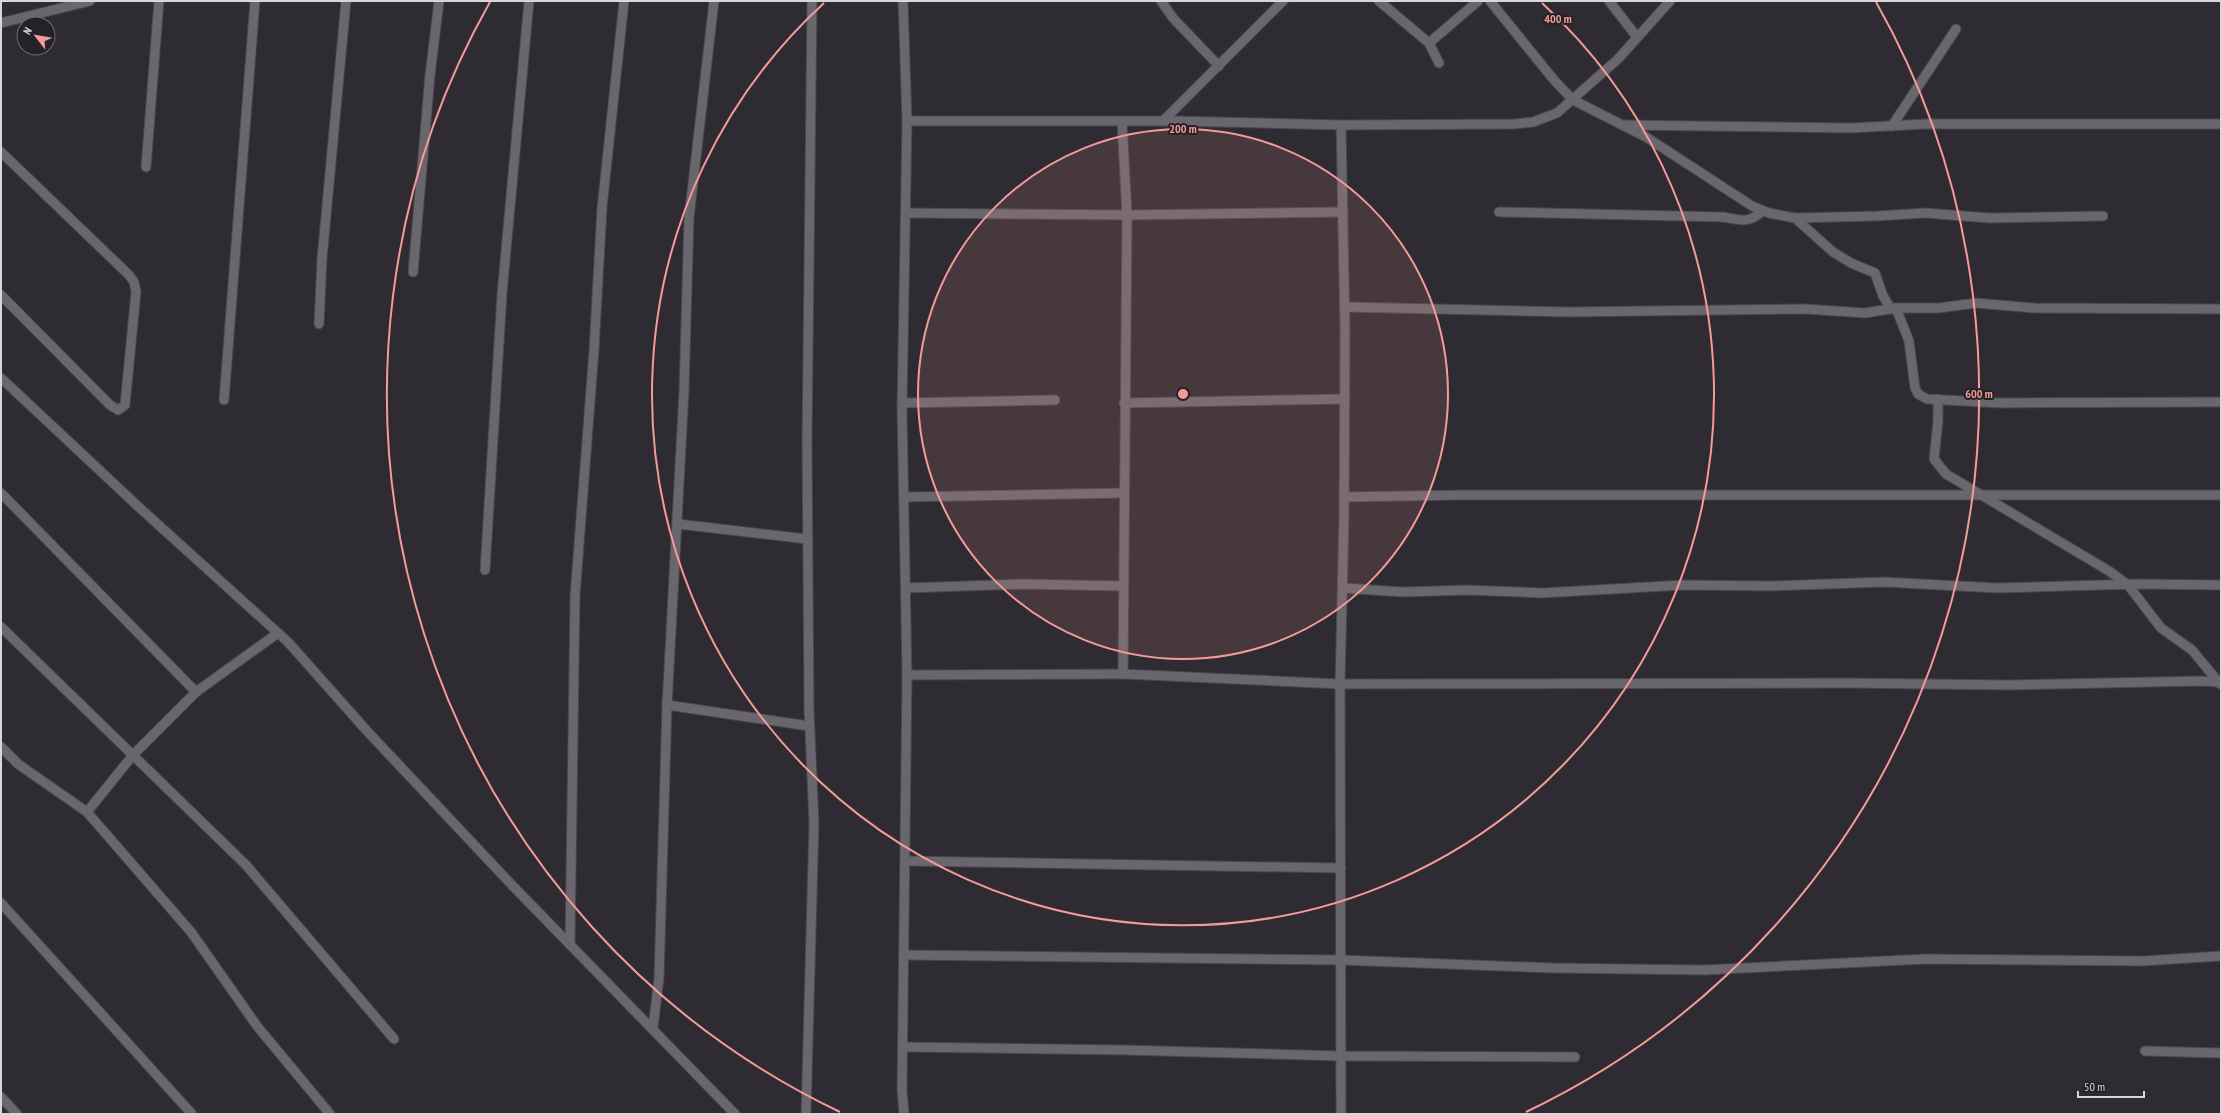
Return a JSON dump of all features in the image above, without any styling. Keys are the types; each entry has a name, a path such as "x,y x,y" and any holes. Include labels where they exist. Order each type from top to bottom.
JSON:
{"street":[{"path":"1,23 90,1"},
{"path":"146,167 159,1"},
{"path":"224,400 255,1"},
{"path":"319,324 322,259 346,1"},
{"path":"413,272 430,75 439,1"},
{"path":"485,570 502,294 529,1"},
{"path":"570,944 575,596 594,350 602,208 624,1"},
{"path":"653,1028 659,978 667,705 684,391 689,218 714,1"},
{"path":"806,1114 814,823 810,726 807,538 808,268 812,1"},
{"path":"904,1 906,214 902,403 907,675 903,1046 904,1114"},
{"path":"1161,1 1173,18 1219,66"},
{"path":"1163,121 1283,1"},
{"path":"1379,1 1429,43 1439,63"},
{"path":"1429,43 1478,1"},
{"path":"1490,1 1554,80 1573,100 1646,137 1762,211 1795,218 1925,213 1990,218 2102,216"},
{"path":"1610,1 1638,37"},
{"path":"906,121 1163,121 1341,125 1515,124 1544,119 1557,113 1618,59 1670,1"},
{"path":"1892,126 1956,29"},
{"path":"1122,122 1127,215 1124,403 1123,674"},
{"path":"1622,125 1851,128 1925,124 2221,124"},
{"path":"1341,125 1345,307 1343,588 1340,684 1341,1114"},
{"path":"1,152 130,275 134,282 136,292 125,405 122,409 118,410 110,405 1,295"},
{"path":"1499,212 1723,217 1747,221 1756,218 1762,211"},
{"path":"906,214 1127,215 1343,212"},
{"path":"1795,218 1833,252 1850,263 1875,273 1883,296 1894,308 1909,341 1915,388 1922,398 2008,403 2221,402"},
{"path":"1345,307 1568,312 1806,309 1865,312 1894,308 1939,308 1976,303 2043,308 2221,309"},
{"path":"667,705 672,648 678,524 683,461 685,353"},
{"path":"1,378 142,510 278,633 388,753 735,1114"},
{"path":"1124,403 1345,399"},
{"path":"1938,399 1938,421 1934,459 1946,474 2109,571 2128,585 2161,628 2192,650 2220,683"},
{"path":"902,403 1055,400"},
{"path":"1,493 196,692"},
{"path":"904,497 1124,493"},
{"path":"1344,497 1461,495 2221,495"},
{"path":"678,524 807,538"},
{"path":"1343,588 1402,592 1467,590 1542,593 1683,585 1771,586 1884,582 1997,588 2128,585 2221,585"},
{"path":"906,588 1022,584 1123,586"},
{"path":"1,627 246,865 394,1039"},
{"path":"87,812 133,755 196,692 278,633"},
{"path":"907,675 1123,674 1340,684 1848,683 2008,685 2201,680 2220,683"},
{"path":"667,705 810,726"},
{"path":"1,747 18,764 87,812 190,932 257,1026 330,1114"},
{"path":"905,861 1340,868"},
{"path":"1,903 192,1114"},
{"path":"904,955 1341,960 1554,968 1704,970 1926,959 2143,961 2221,956"},
{"path":"903,1046 1341,1056 1575,1057"},
{"path":"2145,1051 2221,1053"},
{"path":"1,1097 17,1114"}]}
